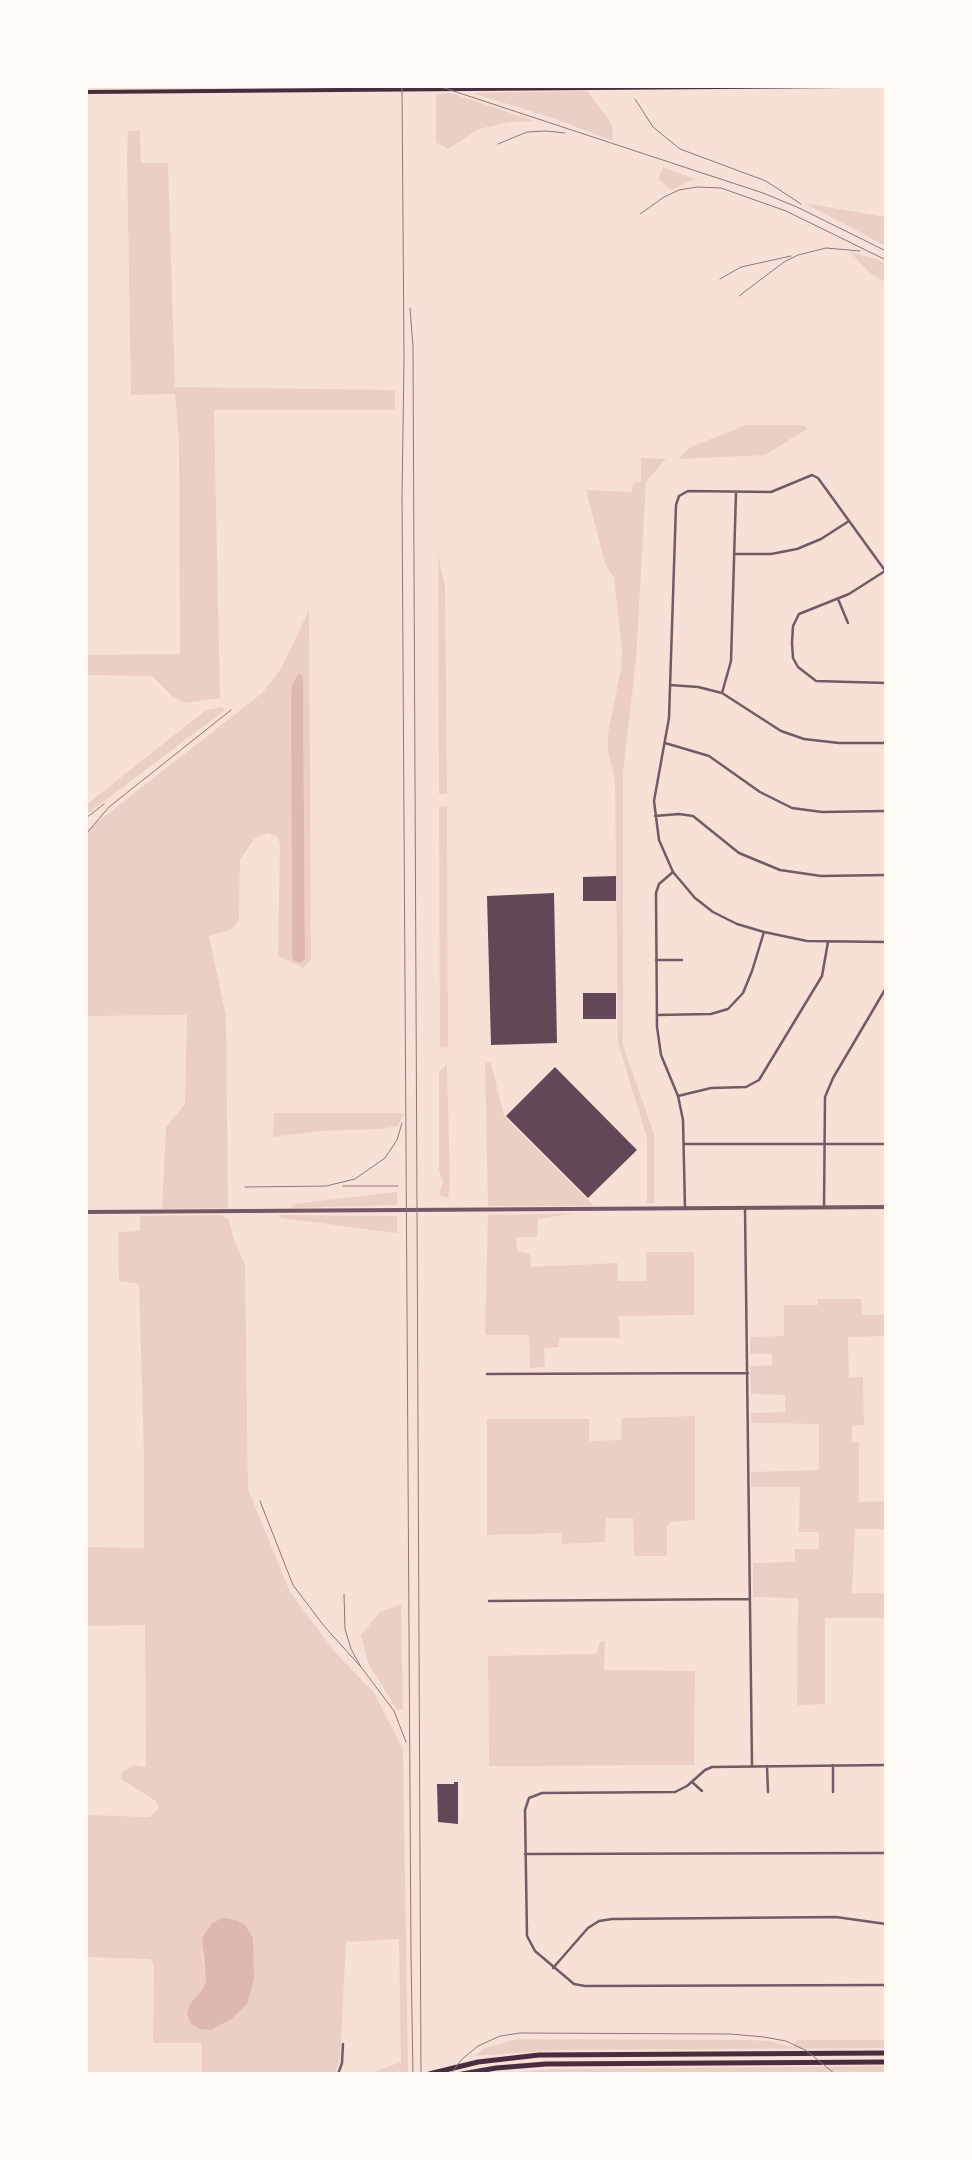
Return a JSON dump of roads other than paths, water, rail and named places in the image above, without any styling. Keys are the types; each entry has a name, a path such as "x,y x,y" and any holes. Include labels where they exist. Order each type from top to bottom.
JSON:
{"highway":[{"path":"429,2074 491,2060 539,2055 886,2053"},
{"path":"462,2074 489,2069 567,2063 886,2062"}],"main road":[{"path":"86,92 846,86"}],"street":[{"path":"886,683 816,682 798,667 793,658 793,626 800,614 861,588 885,572 818,478 812,475 771,492 688,491 679,496 676,505 669,718 655,790 654,816 659,840 673,872 695,898 713,912 737,924 764,932 828,942 886,942"},
{"path":"722,693 731,661 736,493"},
{"path":"734,554 771,554 797,549 821,539 849,521"},
{"path":"838,599 848,623"},
{"path":"670,685 698,687 722,693 781,731 804,739 839,744 886,743"},
{"path":"665,743 709,756 760,792 792,808 822,812 886,811"},
{"path":"654,816 678,814 693,816 739,853 786,872 821,876 886,875"},
{"path":"673,872 659,884 656,893 657,1015 661,1055 678,1096 684,1144 685,1208"},
{"path":"657,1015 710,1014 728,1009 743,993 764,932"},
{"path":"678,1096 711,1088 746,1087 759,1080 822,976 828,942"},
{"path":"656,960 682,960"},
{"path":"824,1208 824,1109 829,1086 885,993 886,988"},
{"path":"684,1144 886,1144"},
{"path":"86,1212 886,1207"},
{"path":"746,1208 752,1766"},
{"path":"487,1374 748,1373"},
{"path":"489,1601 750,1599"},
{"path":"833,1765 833,1792"},
{"path":"886,1765 712,1767 705,1770 682,1790 667,1793 542,1793 529,1798 525,1810 526,1936 532,1948 570,1982 585,1986 886,1985"},
{"path":"767,1766 768,1792"},
{"path":"692,1782 702,1791"},
{"path":"525,1854 886,1853"},
{"path":"553,1968 588,1928 599,1921 612,1919 836,1917 886,1924"},
{"path":"338,2074 342,2063 343,2044"}],"railway":[{"path":"402,86 404,359 402,498 413,2074"},
{"path":"438,86 763,193 797,207 886,251"},
{"path":"635,99 653,127 680,149 766,181 801,204"},
{"path":"498,144 527,132 565,133"},
{"path":"640,214 664,197 679,190 697,187 721,188 786,211 886,260"},
{"path":"739,296 784,262 798,255 826,248 860,251"},
{"path":"720,279 741,267 791,256"},
{"path":"410,308 413,347 421,2074"},
{"path":"86,834 109,807 231,710"},
{"path":"86,818 104,804"},
{"path":"245,1187 326,1186 355,1179 385,1158 397,1140 402,1123"},
{"path":"343,1186 398,1186"},
{"path":"260,1501 293,1585 324,1626 361,1667"},
{"path":"344,1594 345,1629 351,1649 361,1667 394,1711 406,1742"},
{"path":"451,2074 461,2060 478,2046 500,2036 520,2033 731,2034 764,2037 786,2041 807,2051 835,2074"}]}
